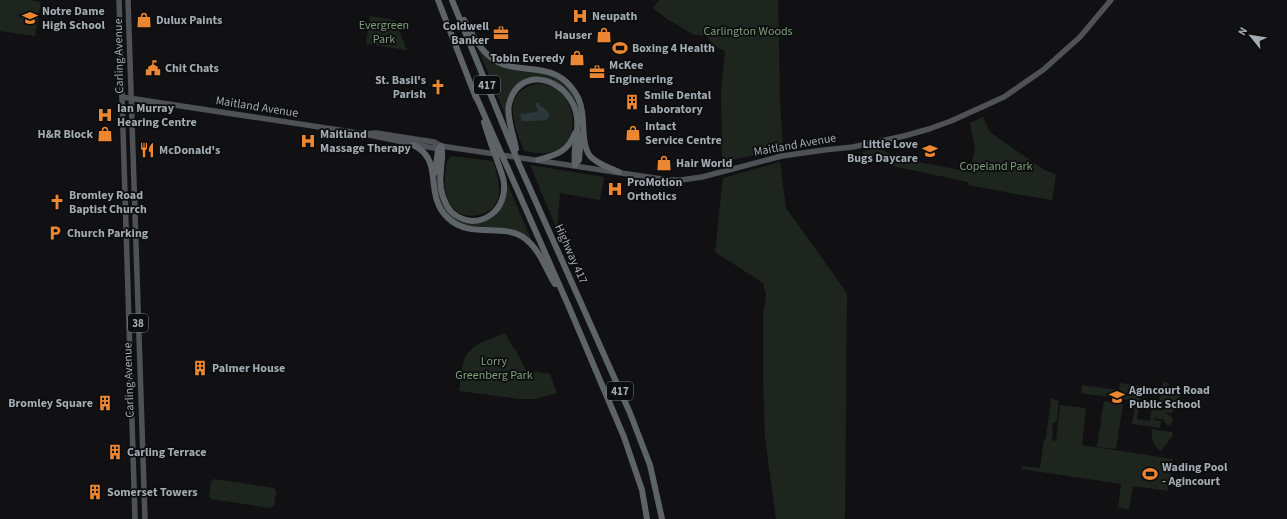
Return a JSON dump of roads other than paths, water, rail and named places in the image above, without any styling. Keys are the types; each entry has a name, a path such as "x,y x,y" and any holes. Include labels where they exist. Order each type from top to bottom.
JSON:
{"highway":[{"name":"417","path":"438,0 475,94 569,307 624,437 642,490 647,519"},
{"path":"454,3 478,42 486,53 493,59 501,64 510,66 548,71 561,78 571,87 578,97 582,110 585,146 588,154 599,163 619,172"},
{"name":"Highway 417","path":"454,3 519,164 640,438 650,465 662,519"},
{"path":"519,164 514,135 508,117 508,105 513,94 519,87 526,82 539,80 551,82 560,87 567,94 574,105 577,125 574,160 575,165"},
{"path":"441,146 443,151 440,171 440,186 444,201 449,209 456,215 465,219 477,220 490,216 500,204 504,184 475,94"},
{"path":"575,165 578,160 583,119"},
{"path":"538,160 557,154 564,150 572,140 577,125"},
{"path":"413,145 423,152 428,158 431,165 434,190 440,209 446,217 460,226 476,231 503,231 523,237 533,246 541,257 552,280 569,307"},
{"path":"434,190 438,150 441,146"}],"main road":[{"name":"Carling Avenue","path":"119,0 135,519"},
{"name":"Carling Avenue","path":"128,0 144,519"},
{"name":"Maitland Avenue","path":"364,134 376,133 434,142 441,146 668,180 702,177 782,156 853,147 904,136 929,129 951,120 1004,97 1043,70 1080,37 1110,0"},
{"name":"Maitland Avenue","path":"122,97 364,134 376,138 413,145 434,148 441,146"}],"place":[{"name":"Neupath","path":"580,16"},
{"name":"Notre Dame High School","path":"30,18"},
{"name":"Dulux Paints","path":"144,20"},
{"name":"Coldwell Banker","path":"501,33"},
{"name":"Hauser","path":"604,35"},
{"name":"Boxing 4 Health","path":"620,48"},
{"name":"Tobin Everedy","path":"577,58"},
{"name":"Chit Chats","path":"153,68"},
{"name":"McKee Engineering","path":"597,72"},
{"name":"St. Basil's Parish","path":"438,87"},
{"name":"Smile Dental Laboratory","path":"632,102"},
{"name":"Ian Murray Hearing Centre","path":"105,115"},
{"name":"Intact Service Centre","path":"633,133"},
{"name":"H&R Block","path":"105,134"},
{"name":"Maitland Massage Therapy","path":"308,141"},
{"name":"McDonald's","path":"147,150"},
{"name":"Little Love Bugs Daycare","path":"930,151"},
{"name":"Hair World","path":"664,163"},
{"name":"ProMotion Orthotics","path":"615,189"},
{"name":"Bromley Road Baptist Church","path":"57,202"},
{"name":"Church Parking","path":"55,233"},
{"name":"Palmer House","path":"200,368"},
{"name":"Agincourt Road Public School","path":"1117,397"},
{"name":"Bromley Square","path":"105,403"},
{"name":"Carling Terrace","path":"115,452"},
{"name":"Wading Pool - Agincourt","path":"1150,474"},
{"name":"Somerset Towers","path":"95,492"}],"park label":[{"name":"Carlington Woods","path":"748,31"},
{"name":"Evergreen Park","path":"384,32"},
{"name":"Copeland Park","path":"996,166"},
{"name":"Lorry Greenberg Park","path":"494,368"}]}
